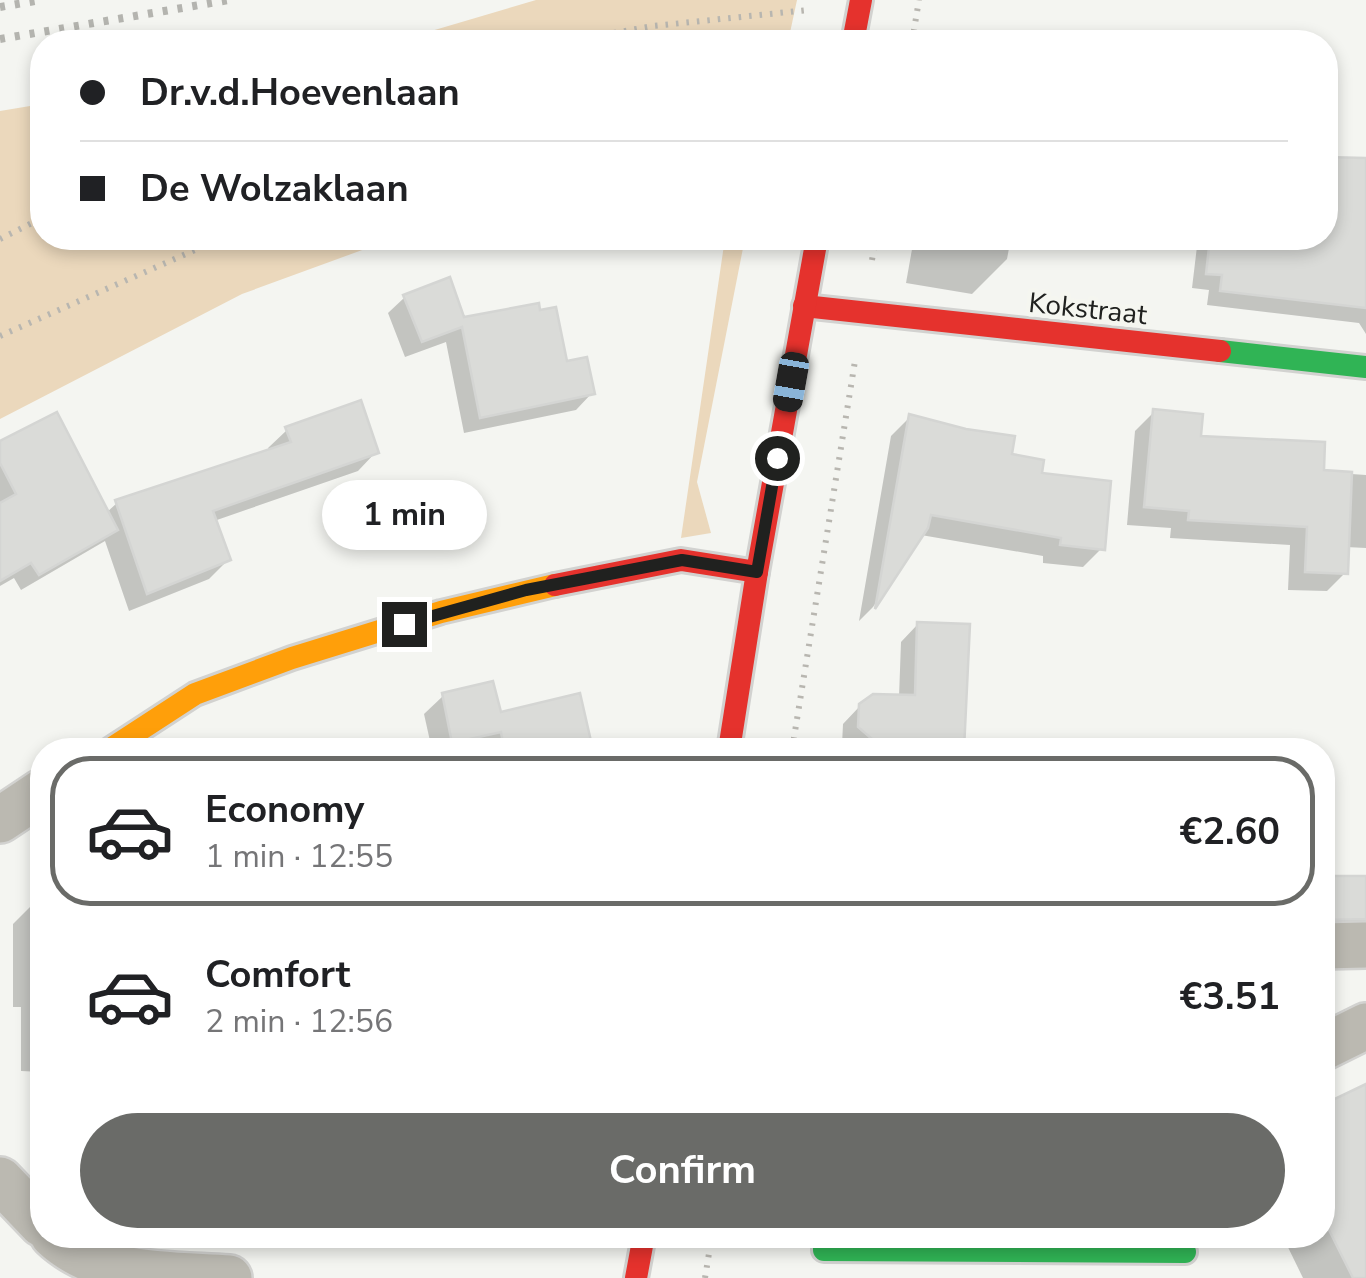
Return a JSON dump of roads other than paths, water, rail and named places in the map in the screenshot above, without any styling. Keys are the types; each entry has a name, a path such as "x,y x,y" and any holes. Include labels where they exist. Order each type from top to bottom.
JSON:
{"street":[{"path":"855,30 861,0"},
{"path":"731,738 815,250"},
{"name":"Kokstraat","path":"804,306 1366,367"},
{"path":"127,738 195,694 292,658 441,612 526,590 682,560 757,572"},
{"path":"0,820 30,800"},
{"path":"1335,946 1366,946"},
{"path":"1335,1042 1366,1026"},
{"path":"0,1180 30,1211"},
{"path":"65,1248 97,1266 229,1278"},
{"path":"636,1278 642,1248"},
{"path":"824,1248 1185,1255"}],"railway":[{"path":"0,7 41,0"},
{"path":"53,30 229,0"},
{"path":"0,39 30,34"}]}
